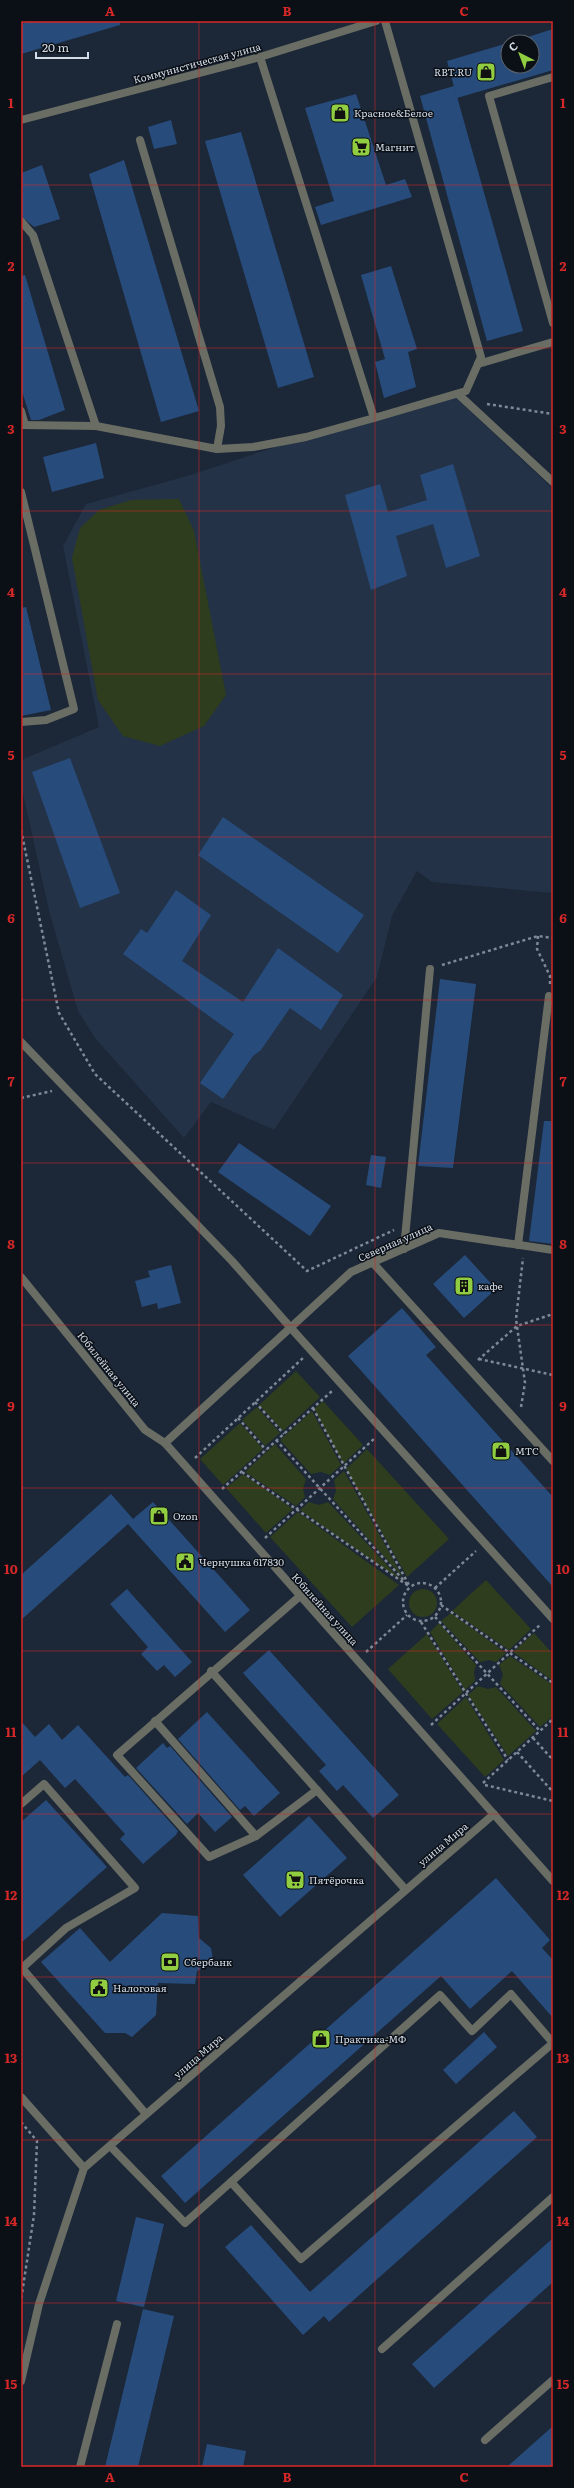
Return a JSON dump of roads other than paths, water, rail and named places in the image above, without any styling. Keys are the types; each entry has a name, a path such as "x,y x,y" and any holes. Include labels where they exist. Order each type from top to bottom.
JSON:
{"street":[{"name":"Коммунистическая улица","path":"21,120 260,57 376,21"},
{"path":"21,411 23,425 96,426 201,448 217,449 253,447 292,439 374,418 466,391 481,357 385,21"},
{"path":"260,57 374,418"},
{"path":"553,77 490,96 553,323"},
{"path":"140,140 220,408 221,426 217,449"},
{"path":"21,221 33,235 96,426"},
{"path":"478,364 553,342"},
{"path":"458,394 553,482"},
{"path":"21,492 74,709 46,720 21,722"},
{"path":"404,1249 430,969"},
{"path":"522,1245 550,996"},
{"path":"21,1042 232,1261 551,1618"},
{"name":"Северная улица","path":"165,1443 290,1326 351,1272 439,1233 553,1250"},
{"path":"373,1263 553,1461"},
{"name":"Юбилейная улица","path":"21,1276 145,1430 165,1443 553,1881"},
{"path":"300,1596 211,1671 117,1755 209,1857 256,1836 317,1790"},
{"path":"211,1671 405,1889"},
{"path":"155,1721 256,1836"},
{"path":"21,1804 44,1784 135,1888 66,1928 21,1969 146,2114"},
{"name":"улица Мира","path":"84,2168 405,1889 494,1814"},
{"path":"110,2146 186,2223 231,2182 440,1995 472,2031 511,1994 553,2043 301,2258 231,2182"},
{"path":"21,2097 84,2168 39,2304 21,2381"},
{"path":"382,2349 553,2197"},
{"path":"80,2467 117,2324"},
{"path":"485,2440 553,2380"}],"place":[{"name":"RBT.RU","path":"486,72"},
{"name":"Красное&Белое","path":"340,113"},
{"name":"Магнит","path":"361,147"},
{"name":"кафе","path":"464,1286"},
{"name":"МТС","path":"501,1451"},
{"name":"Ozon","path":"159,1516"},
{"name":"Чернушка 617830","path":"185,1562"},
{"name":"Пятёрочка","path":"295,1880"},
{"name":"Сбербанк","path":"170,1962"},
{"name":"Налоговая","path":"99,1988"},
{"name":"Практика-МФ","path":"321,2039"}]}
